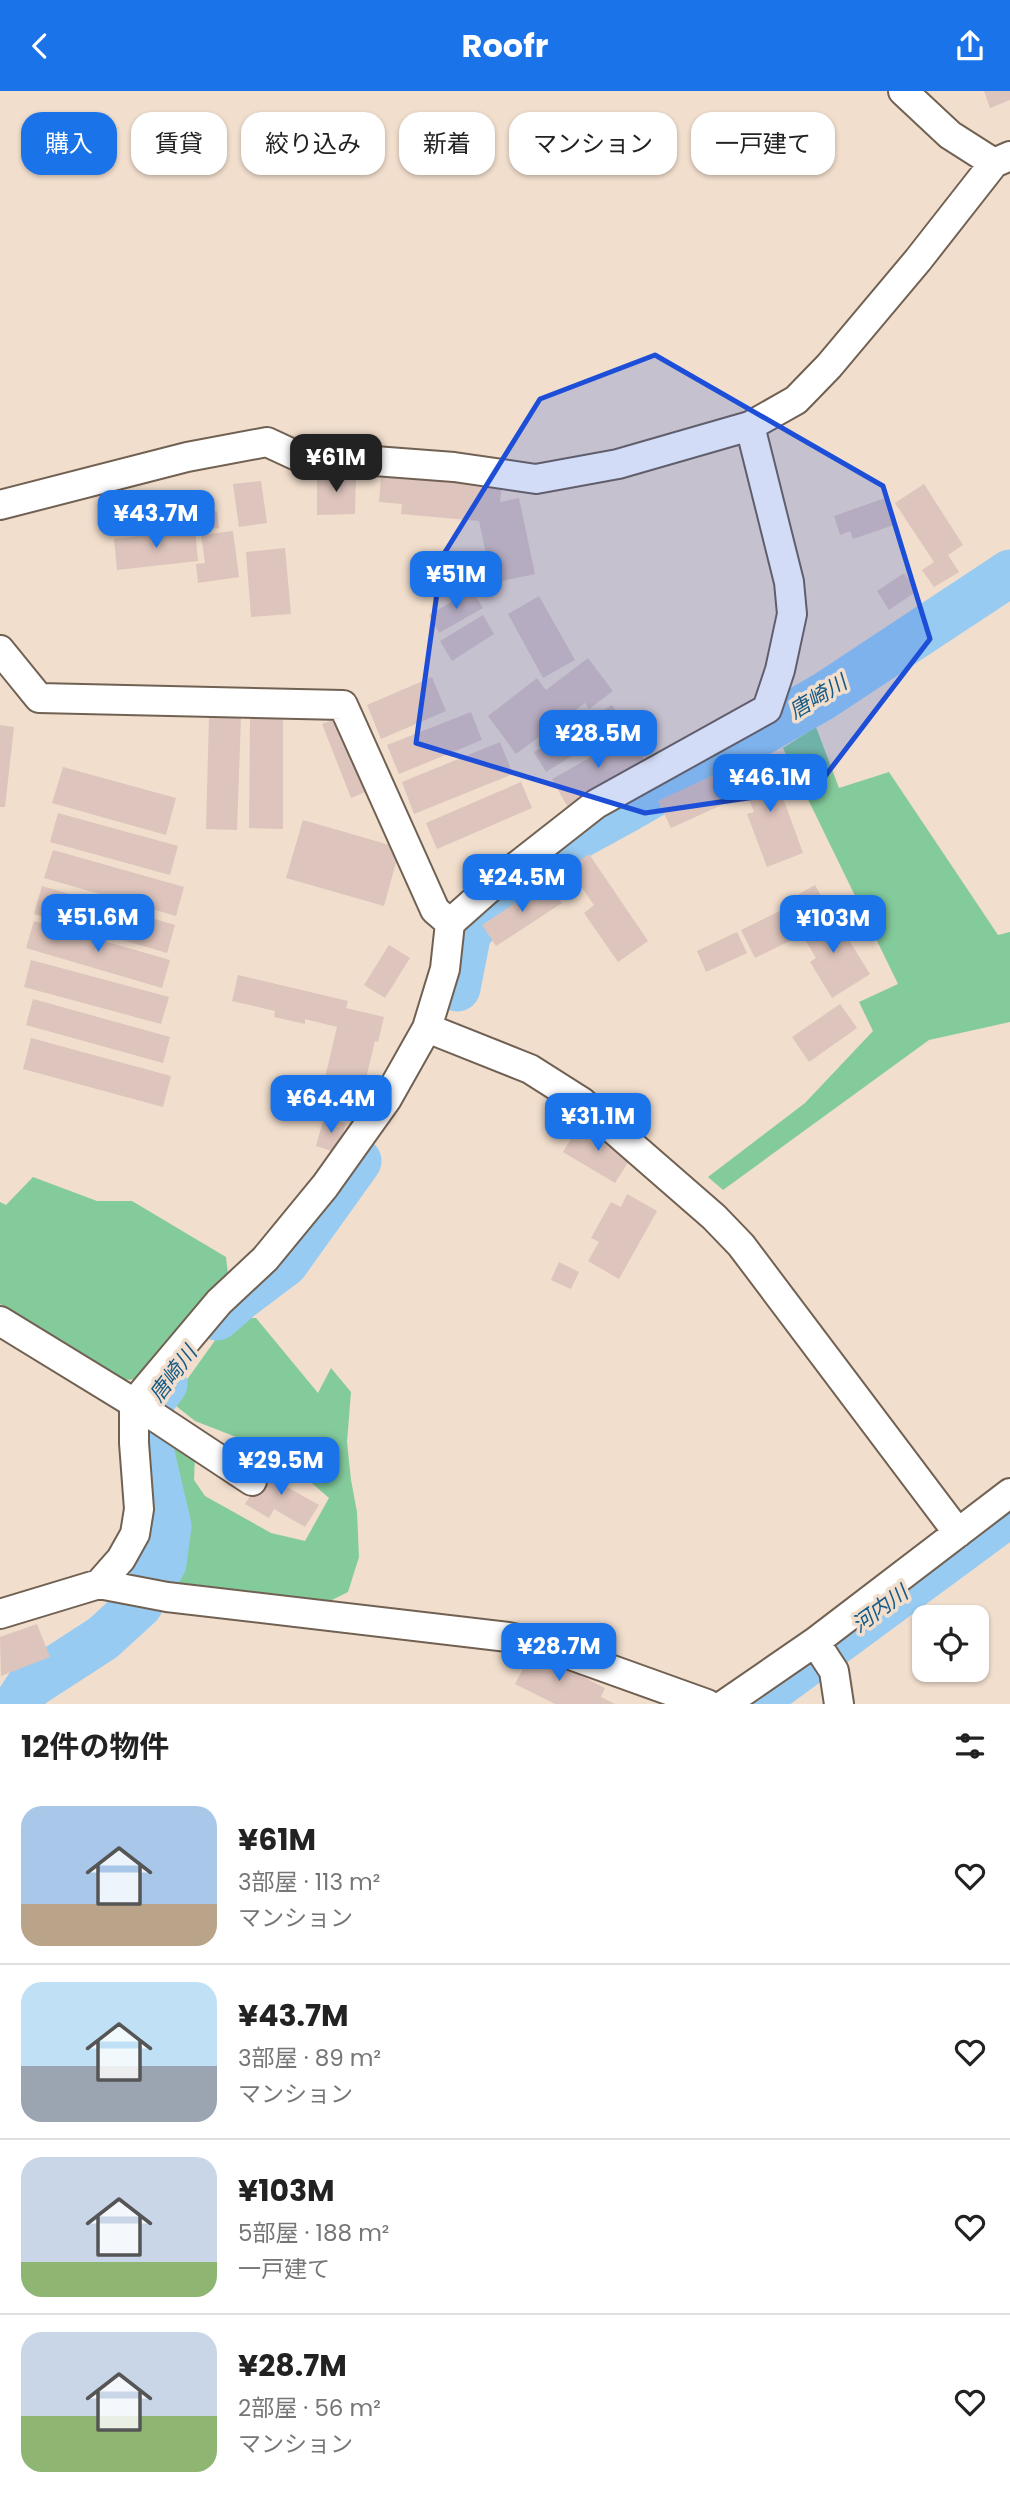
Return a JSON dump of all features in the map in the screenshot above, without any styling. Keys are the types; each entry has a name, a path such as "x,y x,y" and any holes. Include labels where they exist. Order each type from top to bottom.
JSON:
{"street":[{"path":"0,505 187,457 267,442 295,455 454,467 536,479 618,464 750,426 796,400 829,366 1002,159 950,135 903,91"},
{"path":"99,1584 121,1559 135,1534 139,1509 134,1403 219,1302 265,1259 325,1186 387,1098 427,1028 445,969 450,923 494,884 596,804 767,709 785,652 792,614 789,582 750,426"},
{"path":"0,650 39,698 343,705 435,910 450,923"},
{"path":"427,1028 530,1069 582,1102 714,1217 741,1245 958,1533"},
{"path":"0,1321 134,1403 252,1481"},
{"path":"725,1704 815,1642 1010,1493"},
{"path":"0,1614 99,1584 167,1597 508,1637 537,1643 707,1704"},
{"path":"815,1642 834,1671 839,1704"}],"highlighted area":[{"path":"655,355 883,486 930,639 816,788 645,813 416,743 442,557 540,399"}],"green space":[{"path":"816,727 839,788 889,772 998,935 1010,932 1010,1022 929,1040 723,1190 708,1177 805,1103 873,1031 859,1002 898,984 783,748"},
{"path":"33,1177 97,1201 132,1201 226,1257 228,1274 141,1379 123,1380 0,1304 0,1202 6,1205"},
{"path":"231,1318 256,1318 318,1393 331,1368 351,1392 347,1442 357,1512 359,1557 348,1592 324,1604 131,1580 149,1505 167,1475 156,1444 157,1433 195,1457 194,1480 205,1496 271,1533 305,1541 329,1498 306,1478 311,1458 278,1437 249,1442 195,1421 171,1402"}],"building":[{"path":"984,91 1010,91 1010,100 990,108"},
{"path":"317,474 356,474 355,514 317,515"},
{"path":"381,476 502,486 500,502 519,498 535,574 492,583 479,521 401,514 402,504 379,502"},
{"path":"261,481 267,523 239,527 233,484"},
{"path":"924,484 963,545 948,555 959,572 934,587 922,570 934,562 895,503"},
{"path":"150,490 153,519 117,522 115,493"},
{"path":"885,498 894,525 853,539 850,531 840,535 834,516"},
{"path":"217,511 219,528 200,530 198,513"},
{"path":"191,512 192,522 174,523 173,514"},
{"path":"195,529 198,561 117,570 114,539"},
{"path":"233,531 239,577 198,583 196,564 205,563 201,535"},
{"path":"285,548 291,614 251,617 246,552"},
{"path":"904,573 917,591 889,610 877,591"},
{"path":"472,590 483,608 439,633 429,615"},
{"path":"539,596 575,660 543,678 508,614"},
{"path":"483,615 494,634 452,661 440,641"},
{"path":"588,658 613,691 589,709 585,703 516,754 488,716 537,678 546,690"},
{"path":"432,677 446,711 381,739 367,705"},
{"path":"612,705 624,724 546,772 534,752"},
{"path":"471,712 482,740 399,774 387,745"},
{"path":"209,716 241,717 237,830 206,829"},
{"path":"341,717 370,790 351,798 322,724"},
{"path":"250,719 283,719 283,829 249,828"},
{"path":"0,725 14,727 5,807 0,807"},
{"path":"630,735 645,761 567,806 552,779"},
{"path":"500,742 513,774 414,814 402,782"},
{"path":"769,759 803,853 767,867 747,814 754,812 738,770"},
{"path":"63,767 176,798 166,835 52,803"},
{"path":"722,771 735,799 671,828 658,801"},
{"path":"521,782 532,808 437,849 426,823"},
{"path":"58,813 178,846 170,875 50,842"},
{"path":"303,820 400,848 384,906 286,878"},
{"path":"53,850 184,887 176,916 44,878"},
{"path":"589,854 648,941 618,962 584,913 594,905 580,885 570,892 558,875"},
{"path":"547,882 562,903 496,946 482,925"},
{"path":"815,885 825,903 804,915 794,897"},
{"path":"42,886 175,925 167,953 34,914"},
{"path":"782,910 796,938 755,958 741,930"},
{"path":"830,910 870,974 832,998 810,962 816,958 799,929"},
{"path":"34,921 170,960 162,988 26,948"},
{"path":"737,932 747,953 706,972 697,951"},
{"path":"389,945 410,958 385,998 364,985"},
{"path":"31,960 169,997 161,1024 24,987"},
{"path":"238,975 348,1001 346,1008 384,1017 378,1042 375,1041 362,1095 323,1086 337,1027 305,1019 305,1024 274,1017 275,1011 232,1001"},
{"path":"33,999 170,1037 163,1063 26,1025"},
{"path":"840,1004 857,1028 809,1062 792,1037"},
{"path":"31,1038 171,1076 163,1107 23,1069"},
{"path":"324,1117 346,1123 337,1153 316,1146"},
{"path":"581,1122 634,1153 615,1183 563,1152"},
{"path":"627,1194 657,1211 619,1279 588,1261 599,1242 591,1238 611,1202 621,1207"},
{"path":"559,1262 579,1272 571,1289 551,1280"},
{"path":"272,1461 295,1474 287,1487 319,1505 305,1527 274,1509 269,1518 245,1504"},
{"path":"37,1624 50,1657 1,1676 0,1637"},
{"path":"532,1651 605,1688 601,1697 615,1704 555,1704 515,1684"}],"waterway":[{"name":"唐崎川","path":"457,988 468,932 498,902 579,835 824,696 1010,573"},
{"name":"唐崎川","path":"217,1317 285,1263 358,1161"},
{"name":"唐崎川","path":"17,1704 29,1686 103,1638 139,1605 163,1563 168,1526 144,1423 151,1401 164,1384"},
{"name":"河内川","path":"751,1704 1010,1513"}]}
